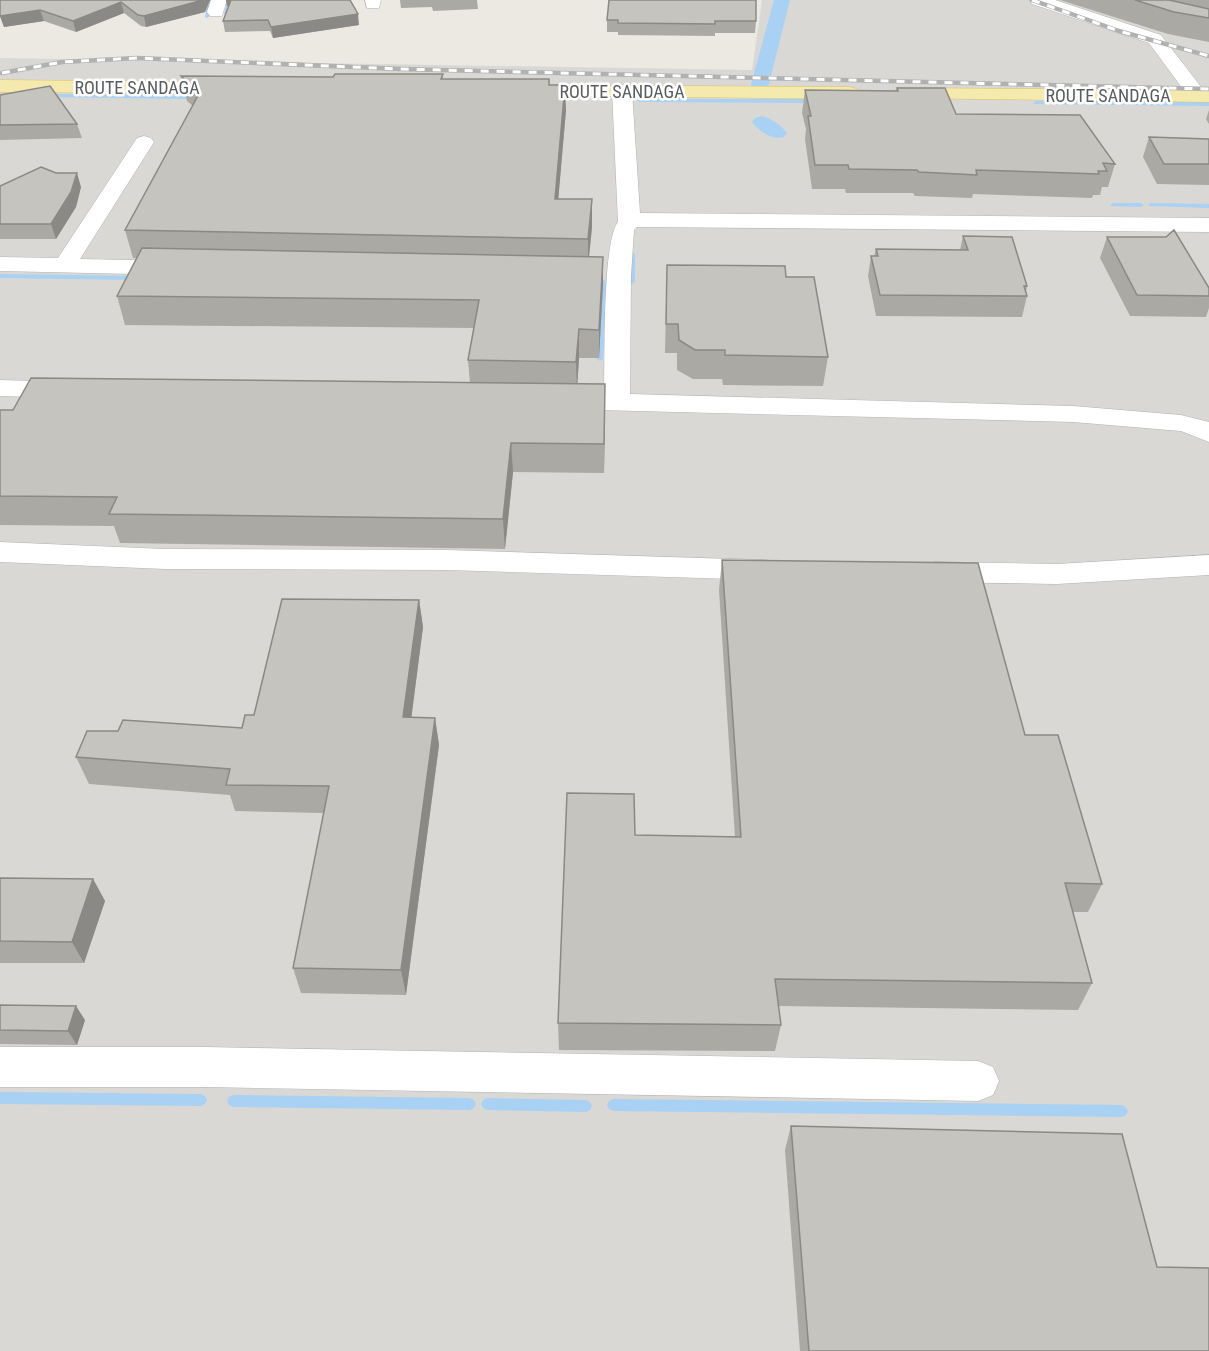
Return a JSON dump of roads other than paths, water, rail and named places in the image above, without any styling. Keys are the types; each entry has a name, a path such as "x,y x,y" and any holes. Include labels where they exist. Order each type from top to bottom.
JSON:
{"main road":[{"name":"ROUTE SANDAGA","path":"0,86 251,88"},
{"name":"ROUTE SANDAGA","path":"503,90 1203,96"}],"street":[{"path":"1038,0 1155,39 1203,96"},
{"path":"622,92 629,222"},
{"path":"65,265 144,142"},
{"path":"617,402 608,276 623,230 629,222 637,220 1209,225"},
{"path":"0,264 201,268"},
{"path":"0,388 95,390"},
{"path":"537,400 1073,414 1180,423 1202,428 1209,434"},
{"path":"0,552 165,559 447,560 794,571"},
{"path":"913,572 1057,574 1209,565"},
{"path":"0,1067 217,1067 978,1081"}],"waterway":[{"path":"207,17 210,0"},
{"path":"226,14 229,0"},
{"path":"760,84 782,0"},
{"path":"46,96 197,97"},
{"path":"639,100 813,101"},
{"path":"1036,103 1209,104"},
{"path":"762,122 777,133"},
{"path":"1113,205 1141,205"},
{"path":"1151,205 1209,206"},
{"path":"632,254 632,282"},
{"path":"0,276 139,278"},
{"path":"590,282 604,282 600,359"},
{"path":"0,1098 201,1100"},
{"path":"233,1101 470,1104"},
{"path":"487,1104 586,1106"},
{"path":"613,1105 1122,1111"}],"railway":[{"path":"1032,0 1119,31 1209,56"},
{"path":"2,73 62,62 137,58 401,69 1209,89"}]}
